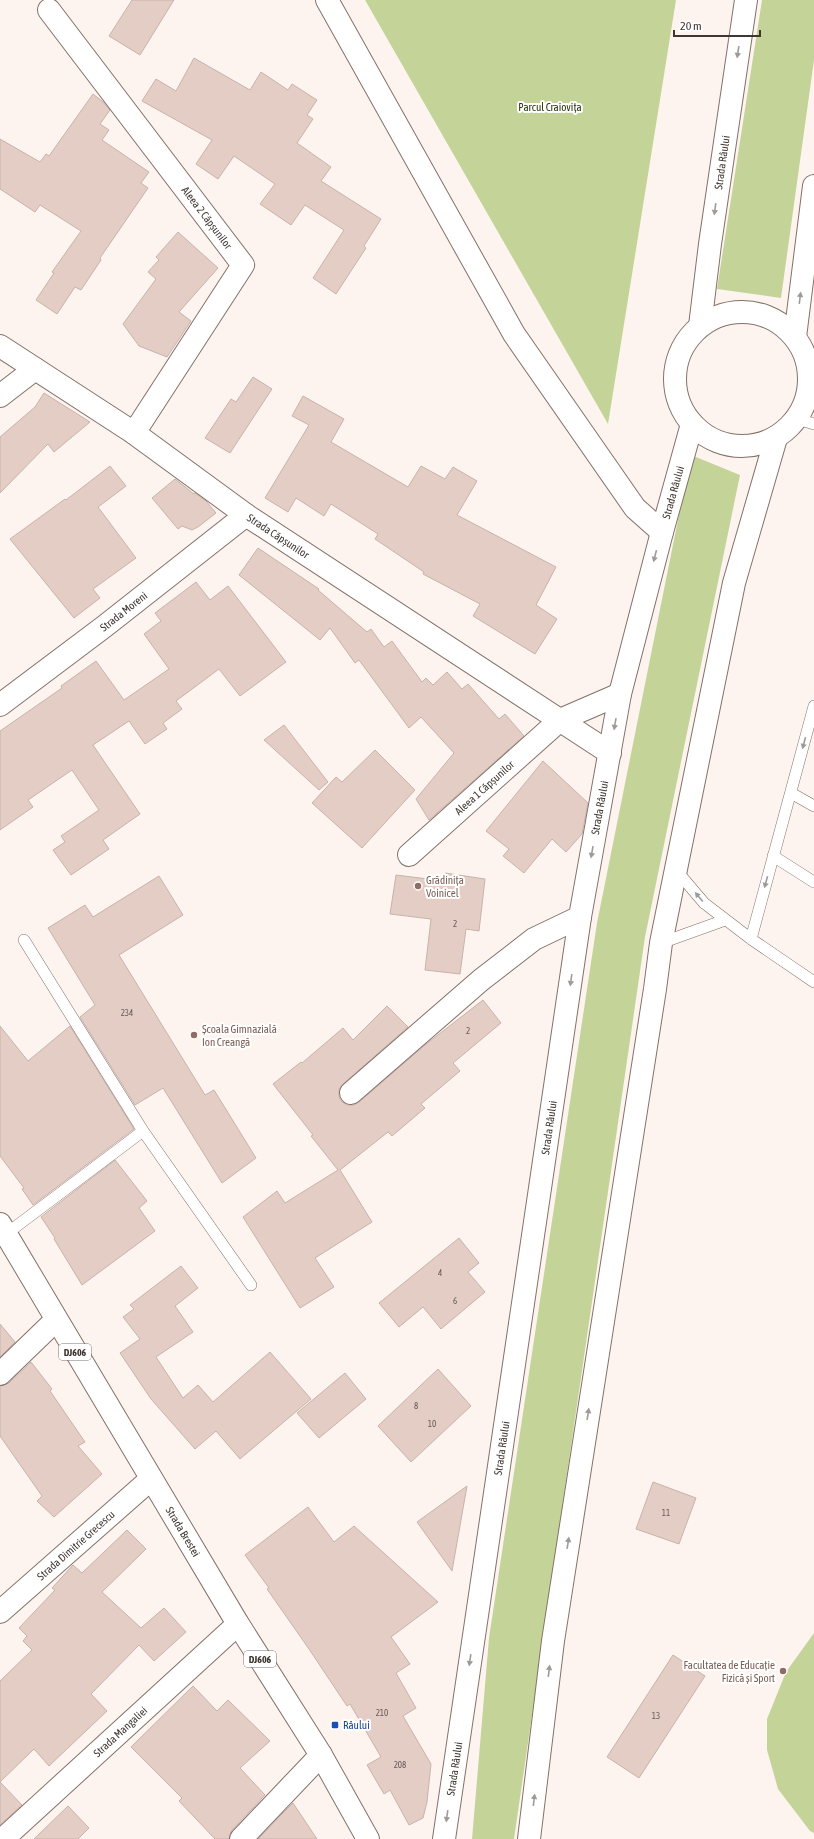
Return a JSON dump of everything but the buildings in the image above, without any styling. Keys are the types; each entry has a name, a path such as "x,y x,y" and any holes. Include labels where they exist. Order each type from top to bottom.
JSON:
{"main road":[{"path":"327,0 514,334 636,508 662,532"},
{"name":"Strada Râului","path":"700,326 710,244 746,0"},
{"name":"Aleea 2 Căpșunilor","path":"49,10 243,265 134,433"},
{"path":"795,337 814,186"},
{"path":"745,312 760,314 779,323 795,337 812,363 806,421 776,438 762,444 747,447 732,446 718,442 704,435 692,424 683,411 677,396 675,381 676,365 681,351 690,337 700,326 714,318 729,313 745,312"},
{"name":"Strada Căpșunilor","path":"0,346 134,433 246,515 610,754"},
{"path":"0,396 35,369"},
{"name":"Strada Râului","path":"444,1839 580,917 620,694 692,424"},
{"path":"529,1839 553,1642 653,1005 661,943 734,583 776,438"},
{"name":"Strada Moreni","path":"0,705 105,626 246,515"},
{"path":"560,720 620,694"},
{"name":"Aleea 1 Căpșunilor","path":"409,855 560,720"},
{"path":"352,1093 481,980 534,939 580,917"},
{"name":"Strada Brestei","path":"3,1229 238,1624 321,1755 368,1839"},
{"path":"0,1374 56,1320"},
{"name":"Strada Dimitrie Grecescu","path":"0,1612 151,1479"},
{"name":"Strada Mangaliei","path":"3,1839 238,1624"},
{"path":"241,1839 321,1755"}],"lane":[{"path":"751,939 814,706"},
{"path":"791,793 814,806"},
{"path":"773,856 814,882"},
{"path":"676,870 704,903 751,939 814,982"},
{"path":"661,943 725,920"},
{"path":"24,940 143,1131 251,1285"},
{"path":"3,1229 143,1131"}],"green space":[{"name":"Parcul Craiovița","path":"365,0 676,0 608,424"},
{"path":"762,0 814,0 814,60 781,298 717,289"},
{"path":"691,455 740,475 645,937 514,1839 472,1839 489,1638 597,923"},
{"path":"814,1633 814,1833 810,1831 778,1789 767,1750 767,1719 786,1672"}],"place":[{"name":"Grădinița Voinicel","path":"418,886"},
{"name":"Școala Gimnazială Ion Creangă","path":"194,1035"},
{"name":"Facultatea de Educație Fizică și Sport","path":"783,1671"},
{"name":"Râului","path":"335,1725"}]}
